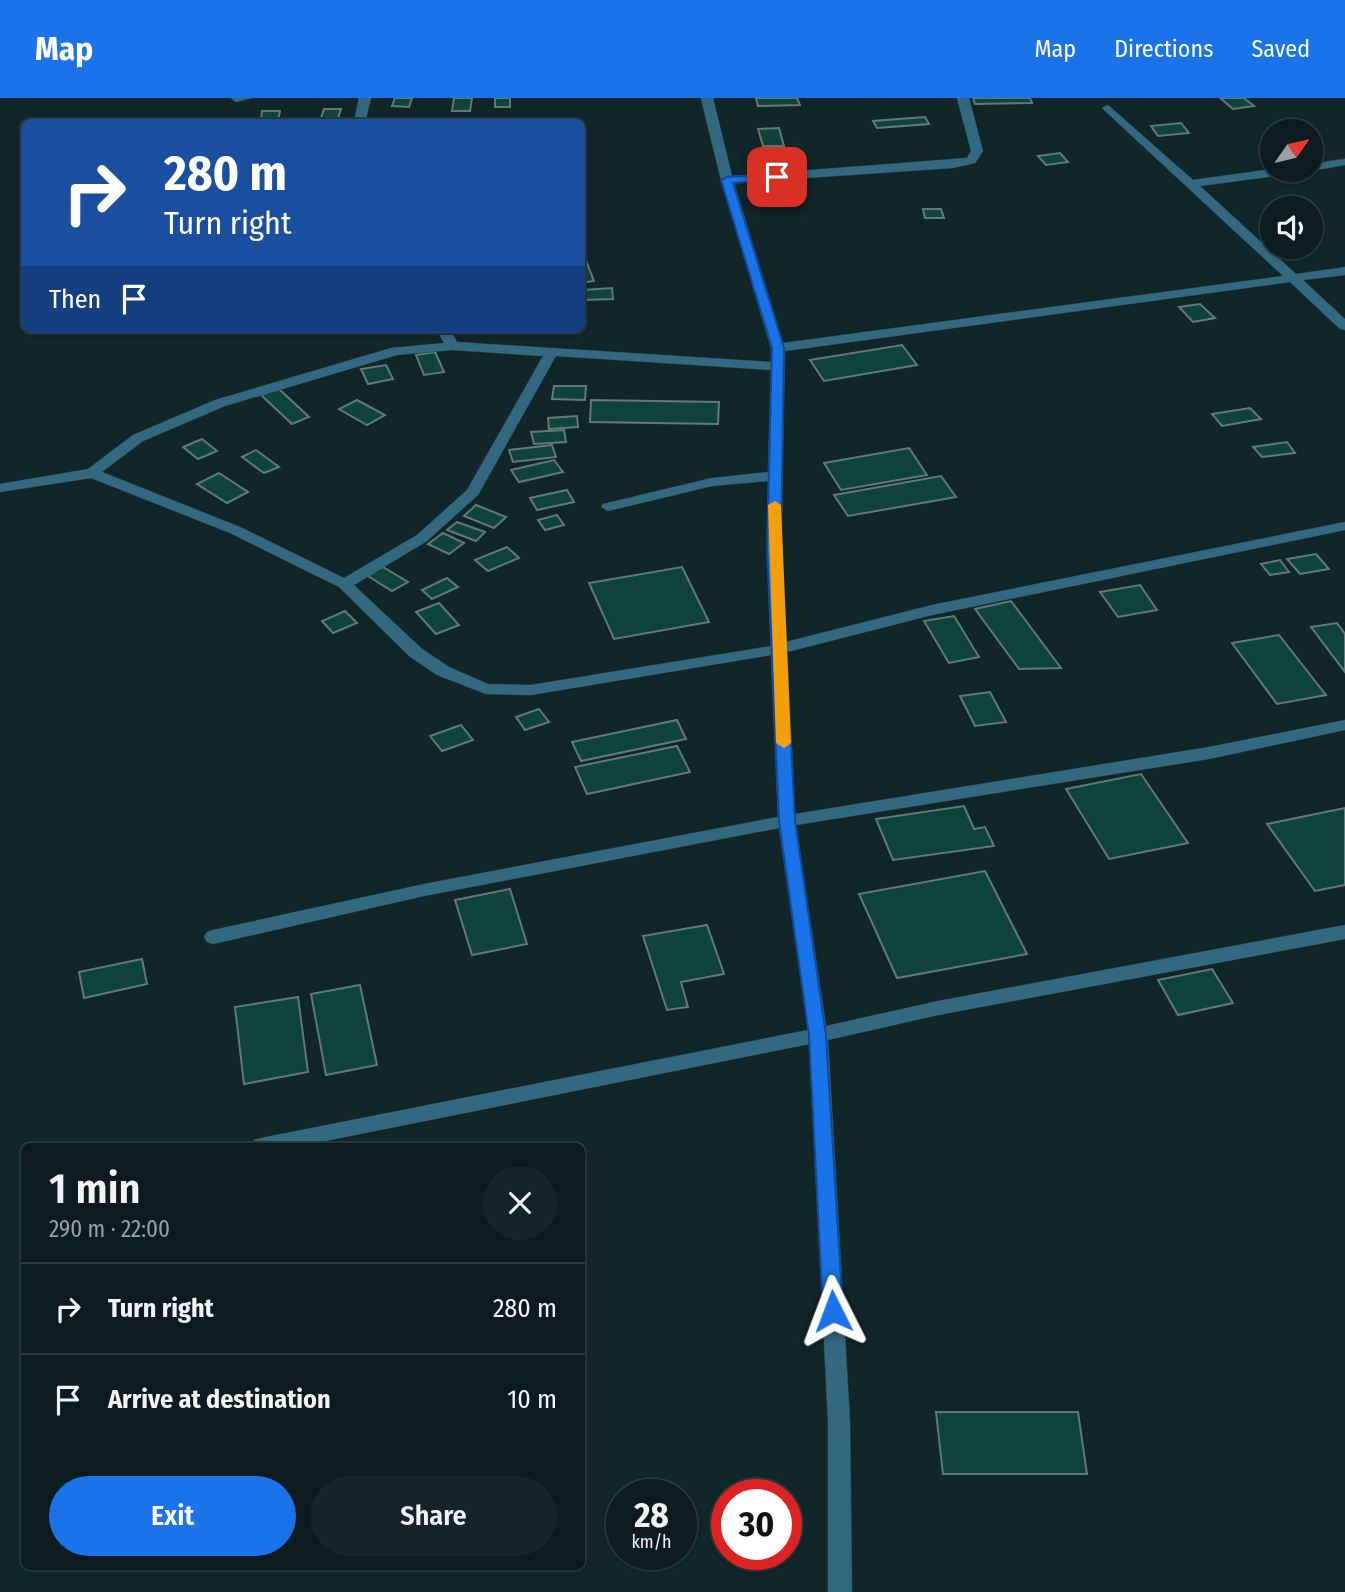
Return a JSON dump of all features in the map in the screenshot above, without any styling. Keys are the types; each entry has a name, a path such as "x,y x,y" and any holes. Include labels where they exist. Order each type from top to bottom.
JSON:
{"street":[{"path":"236,99 246,98"},
{"path":"360,119 365,98"},
{"path":"707,98 777,357 774,548 787,821 818,1035 839,1422 840,1592"},
{"path":"727,180 953,165 971,161 977,151 963,98"},
{"path":"1108,108 1345,326"},
{"path":"1323,165 1345,162"},
{"path":"1191,184 1260,174"},
{"path":"0,488 92,473 138,438 220,403 396,351 452,346 552,352 777,357 1345,271"},
{"path":"445,333 452,346"},
{"path":"344,584 422,538 473,492 552,352"},
{"path":"92,473 234,530 344,584 415,652 443,671 486,689 531,690 779,649 932,610 1345,526"},
{"path":"608,507 712,482 775,476"},
{"path":"213,937 424,890 787,821 1209,753 1345,725"},
{"path":"276,1143 818,1035 938,1008 1345,932"}],"building":[{"path":"395,98 412,98 409,107 392,106"},
{"path":"454,98 472,98 470,111 452,111"},
{"path":"495,98 510,98 510,107 495,107"},
{"path":"756,98 797,98 800,105 758,106"},
{"path":"973,98 1030,98 1032,103 975,104"},
{"path":"1220,98 1244,98 1254,106 1233,109"},
{"path":"324,109 341,109 338,118 321,118"},
{"path":"262,111 280,111 278,119 261,119"},
{"path":"925,117 929,124 877,128 873,121"},
{"path":"1181,123 1189,133 1158,136 1151,126"},
{"path":"779,128 784,146 763,146 758,129"},
{"path":"1060,153 1068,162 1046,165 1038,156"},
{"path":"923,209 941,209 944,218 925,218"},
{"path":"585,258 594,281 585,282"},
{"path":"612,288 613,299 585,300 585,290"},
{"path":"1200,304 1215,318 1193,322 1179,307"},
{"path":"902,345 917,365 824,381 810,360"},
{"path":"435,352 444,372 424,375 416,355"},
{"path":"386,365 393,379 368,384 361,369"},
{"path":"554,386 586,386 585,400 552,399"},
{"path":"279,389 309,417 292,424 261,395"},
{"path":"357,400 385,415 367,425 339,409"},
{"path":"591,400 719,402 718,424 590,422"},
{"path":"1250,408 1261,419 1222,426 1212,414"},
{"path":"577,416 578,427 549,429 548,418"},
{"path":"564,430 566,442 534,444 531,432"},
{"path":"202,439 217,451 198,459 183,447"},
{"path":"1287,442 1295,453 1262,457 1253,447"},
{"path":"552,445 556,457 513,462 509,450"},
{"path":"909,448 927,475 841,490 824,463"},
{"path":"256,450 279,467 264,473 242,457"},
{"path":"554,460 563,472 519,482 511,470"},
{"path":"219,473 248,492 227,503 197,484"},
{"path":"941,476 956,497 848,516 834,495"},
{"path":"567,490 574,502 537,510 530,498"},
{"path":"476,505 506,517 494,528 464,516"},
{"path":"557,515 564,525 545,530 538,520"},
{"path":"457,522 485,532 476,541 447,530"},
{"path":"443,533 464,543 449,554 428,544"},
{"path":"507,547 519,558 488,571 475,560"},
{"path":"1316,554 1329,569 1300,574 1287,559"},
{"path":"1280,560 1289,572 1270,575 1261,564"},
{"path":"383,567 408,582 392,591 368,576"},
{"path":"682,567 709,622 614,639 589,583"},
{"path":"447,578 458,587 432,599 422,590"},
{"path":"1140,585 1157,610 1118,617 1100,592"},
{"path":"1011,601 1061,668 1019,669 975,609"},
{"path":"439,603 459,625 436,634 416,612"},
{"path":"345,611 357,623 333,633 322,621"},
{"path":"954,616 979,657 949,663 924,621"},
{"path":"1337,623 1345,634 1345,672 1311,627"},
{"path":"1279,635 1326,695 1277,704 1232,643"},
{"path":"990,692 1006,722 975,726 960,696"},
{"path":"539,709 549,722 525,730 516,717"},
{"path":"677,720 686,739 581,761 572,742"},
{"path":"461,725 473,740 442,751 430,736"},
{"path":"677,746 690,772 587,794 575,767"},
{"path":"1141,774 1188,843 1109,859 1066,789"},
{"path":"964,806 974,829 985,827 994,846 893,860 876,819"},
{"path":"1345,808 1345,885 1315,891 1267,824"},
{"path":"985,871 1027,954 897,978 859,894"},
{"path":"510,889 527,944 472,955 455,900"},
{"path":"707,925 724,974 681,982 688,1007 667,1010 643,936"},
{"path":"142,959 147,984 84,998 79,972"},
{"path":"1212,969 1233,1003 1178,1015 1158,980"},
{"path":"360,985 377,1065 326,1075 311,994"},
{"path":"298,997 308,1072 244,1084 235,1007"},
{"path":"936,1412 1078,1412 1087,1474 943,1474"}],"slow traffic":[{"path":"775,505 774,548 784,743"}],"route":[{"path":"777,177 727,180 778,348 774,548 787,821 818,1035 833,1311"}]}
